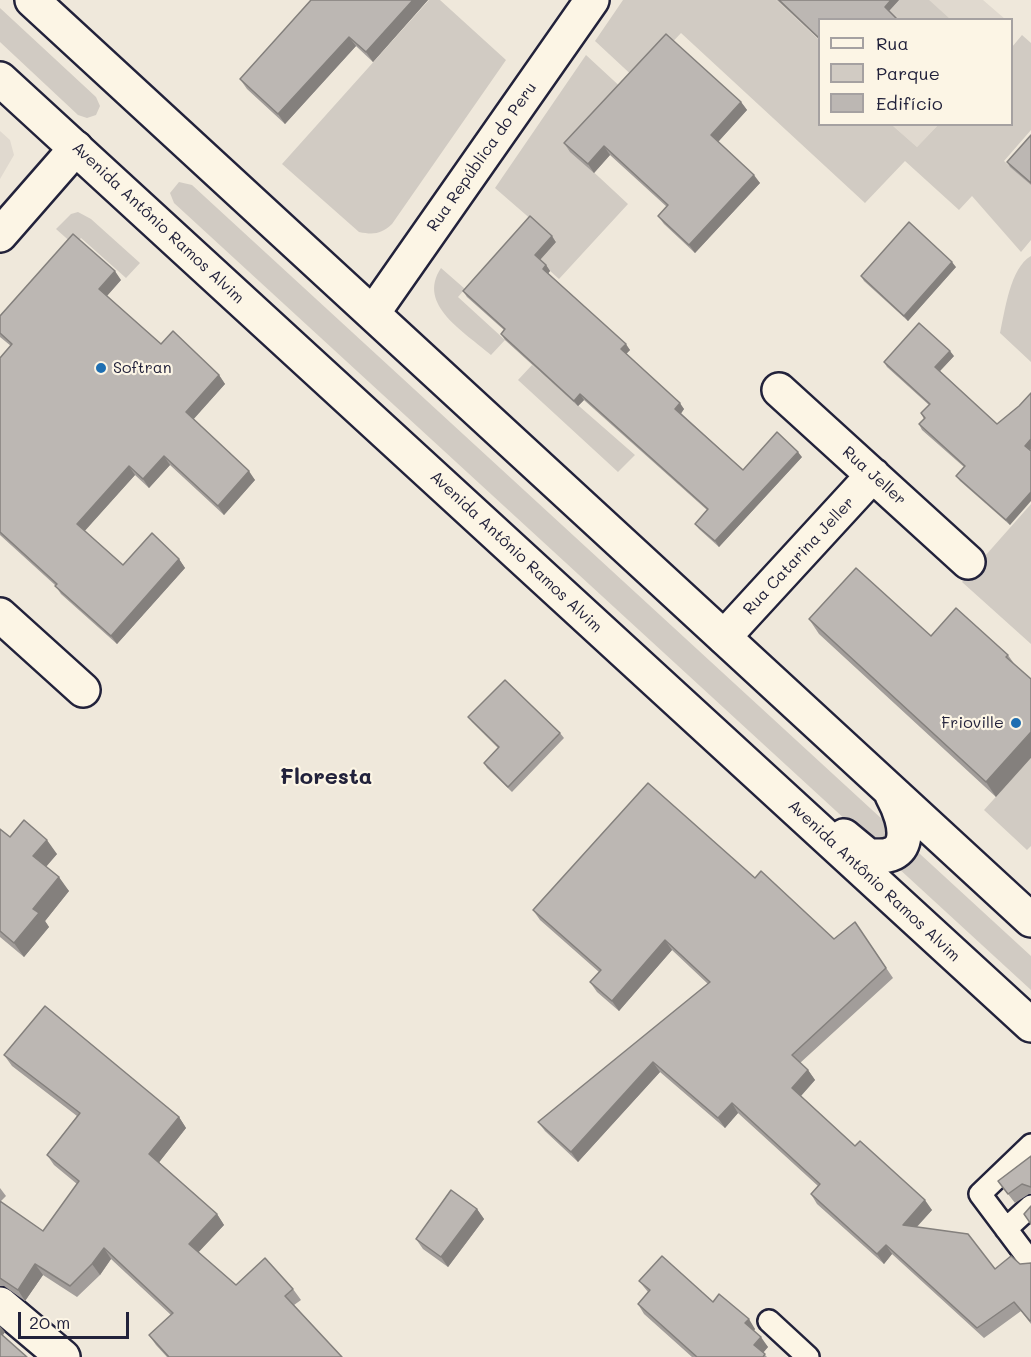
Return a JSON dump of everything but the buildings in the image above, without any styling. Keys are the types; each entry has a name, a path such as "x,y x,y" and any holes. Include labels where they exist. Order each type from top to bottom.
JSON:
{"street":[{"path":"32,0 1031,920"},
{"name":"Rua República do Peru","path":"373,313 592,0"},
{"name":"Avenida Antônio Ramos Alvim","path":"0,79 1031,1025"},
{"path":"0,235 76,148"},
{"name":"Rua Jeller","path":"779,390 969,562"},
{"name":"Rua Catarina Jeller","path":"724,637 873,475"},
{"path":"0,615 83,690"},
{"path":"761,777 770,775 782,778 861,851 877,857 890,855 903,844 907,833 899,807 887,787"},
{"path":"0,1304 63,1357"}],"lane":[{"path":"1028,1253 1006,1229 980,1193 1031,1145"},
{"path":"1006,1229 1031,1206"},
{"path":"769,1322 808,1357"}],"shaded area":[{"path":"757,0 983,0 1004,18 818,18 818,56"},
{"path":"893,126 937,126 917,147"},
{"path":"0,131 10,140 14,155 0,179"}],"green space":[{"path":"429,0 440,0 506,60 392,224 377,233 359,232 282,164"},
{"path":"623,0 776,0 818,39 818,126 893,126 917,147 937,126 1013,126 1013,46 1022,35 1031,43 1031,130 1004,161 1031,185 1031,240 1021,252 972,196 959,210 905,161 865,203 681,33 637,80 595,41"},
{"path":"899,0 929,0 949,18 895,18 888,12"},
{"path":"0,8 96,97 100,106 96,115 87,118 78,115 0,42"},
{"path":"586,55 626,92 571,151 628,204 559,279 539,261 556,241 495,188"},
{"path":"179,182 192,185 1031,956 1031,990 174,203 170,193"},
{"path":"78,212 91,219 140,263 126,278 81,238 74,245 56,229 71,214"},
{"path":"1031,256 1031,362 1000,333 1013,280 1024,262"},
{"path":"441,268 465,289 458,297 505,340 491,355 457,327 439,306 435,294 435,281"},
{"path":"532,365 635,455 618,472 518,380"},
{"path":"1031,504 1031,644 962,582"},
{"path":"1031,758 1031,846 1027,850 984,810"}],"place":[{"name":"Softran","path":"101,368"},
{"name":"Frioville","path":"1016,723"}],"district":[{"name":"Floresta","path":"326,777"}]}
